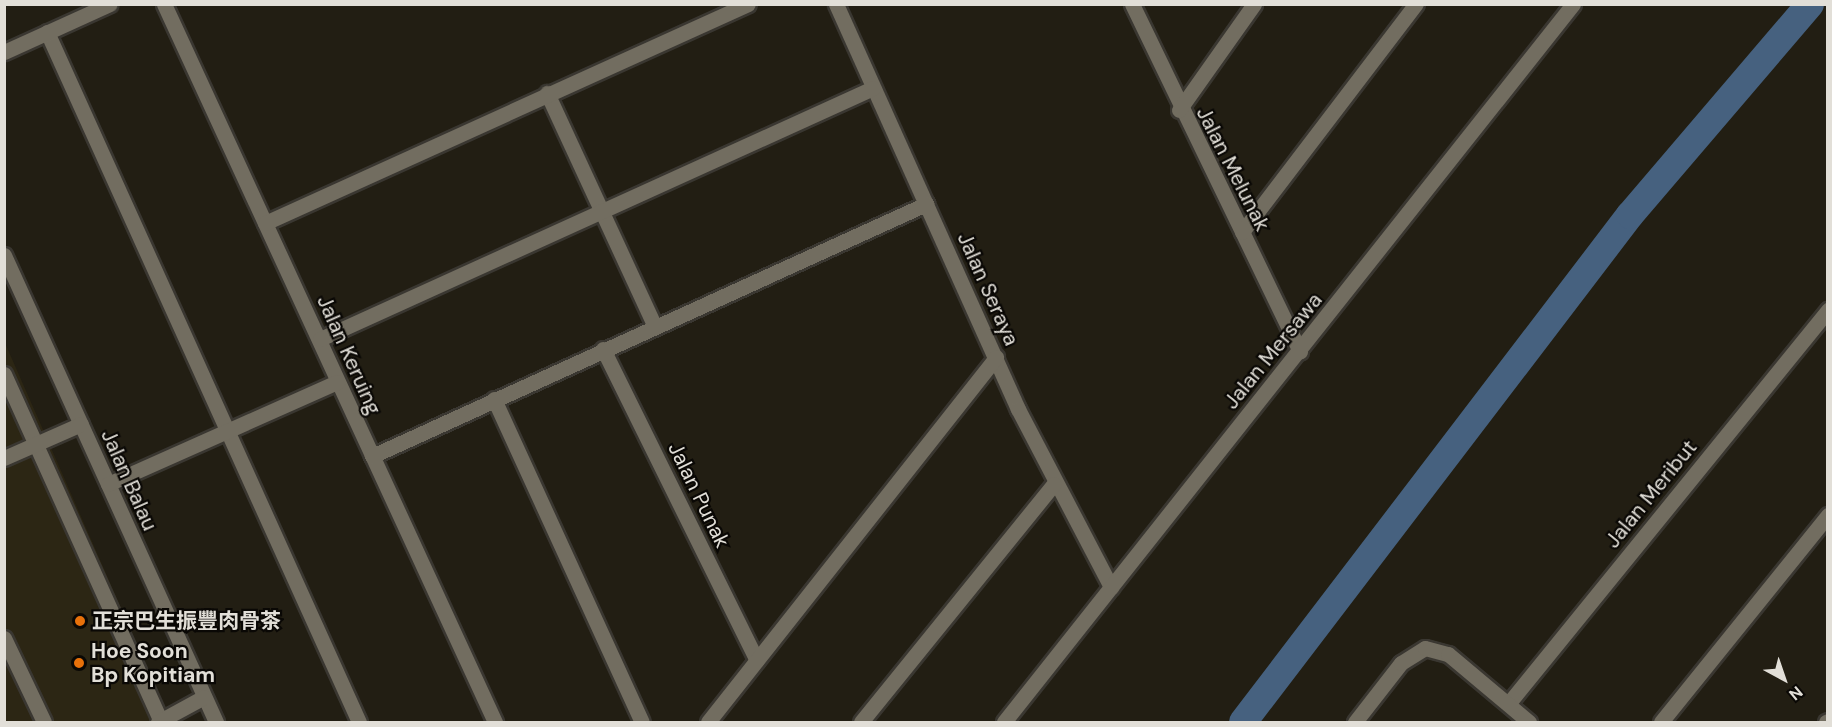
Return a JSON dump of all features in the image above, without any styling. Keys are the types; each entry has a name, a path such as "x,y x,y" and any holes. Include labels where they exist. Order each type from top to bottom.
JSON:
{"street":[{"path":"4,51 110,4"},
{"name":"Jalan Keruing","path":"164,4 495,723"},
{"path":"265,223 547,93 748,4"},
{"name":"Jalan Seraya","path":"836,4 1054,484 1111,587"},
{"name":"Jalan Melunak","path":"1132,4 1179,110 1300,351"},
{"path":"1179,110 1254,4"},
{"path":"1242,232 1416,4"},
{"name":"Jalan Mersawa","path":"1004,723 1573,4"},
{"path":"47,32 359,723"},
{"path":"320,339 601,209 873,88"},
{"path":"547,93 654,325"},
{"path":"372,456 654,325 926,204"},
{"name":"Jalan Balau","path":"4,255 216,723"},
{"name":"Jalan Meribut","path":"1508,704 1827,310"},
{"name":"Jalan Punak","path":"603,349 757,660"},
{"path":"708,723 996,357"},
{"path":"4,374 160,722 204,697"},
{"path":"108,484 227,429 338,382"},
{"path":"494,399 642,723"},
{"path":"4,458 81,424"},
{"path":"861,723 1054,484"},
{"path":"1661,723 1827,515"},
{"path":"4,638 44,723"},
{"path":"1355,723 1401,663 1425,648 1448,654 1529,723"}],"shaded area":[{"path":"5,343 171,722 5,722"}],"waterway":[{"path":"1243,722 1630,215 1810,4"}],"place":[{"name":"正宗巴生振豐肉骨茶","path":"80,621"},
{"name":"Hoe Soon Bp Kopitiam","path":"79,663"}]}
